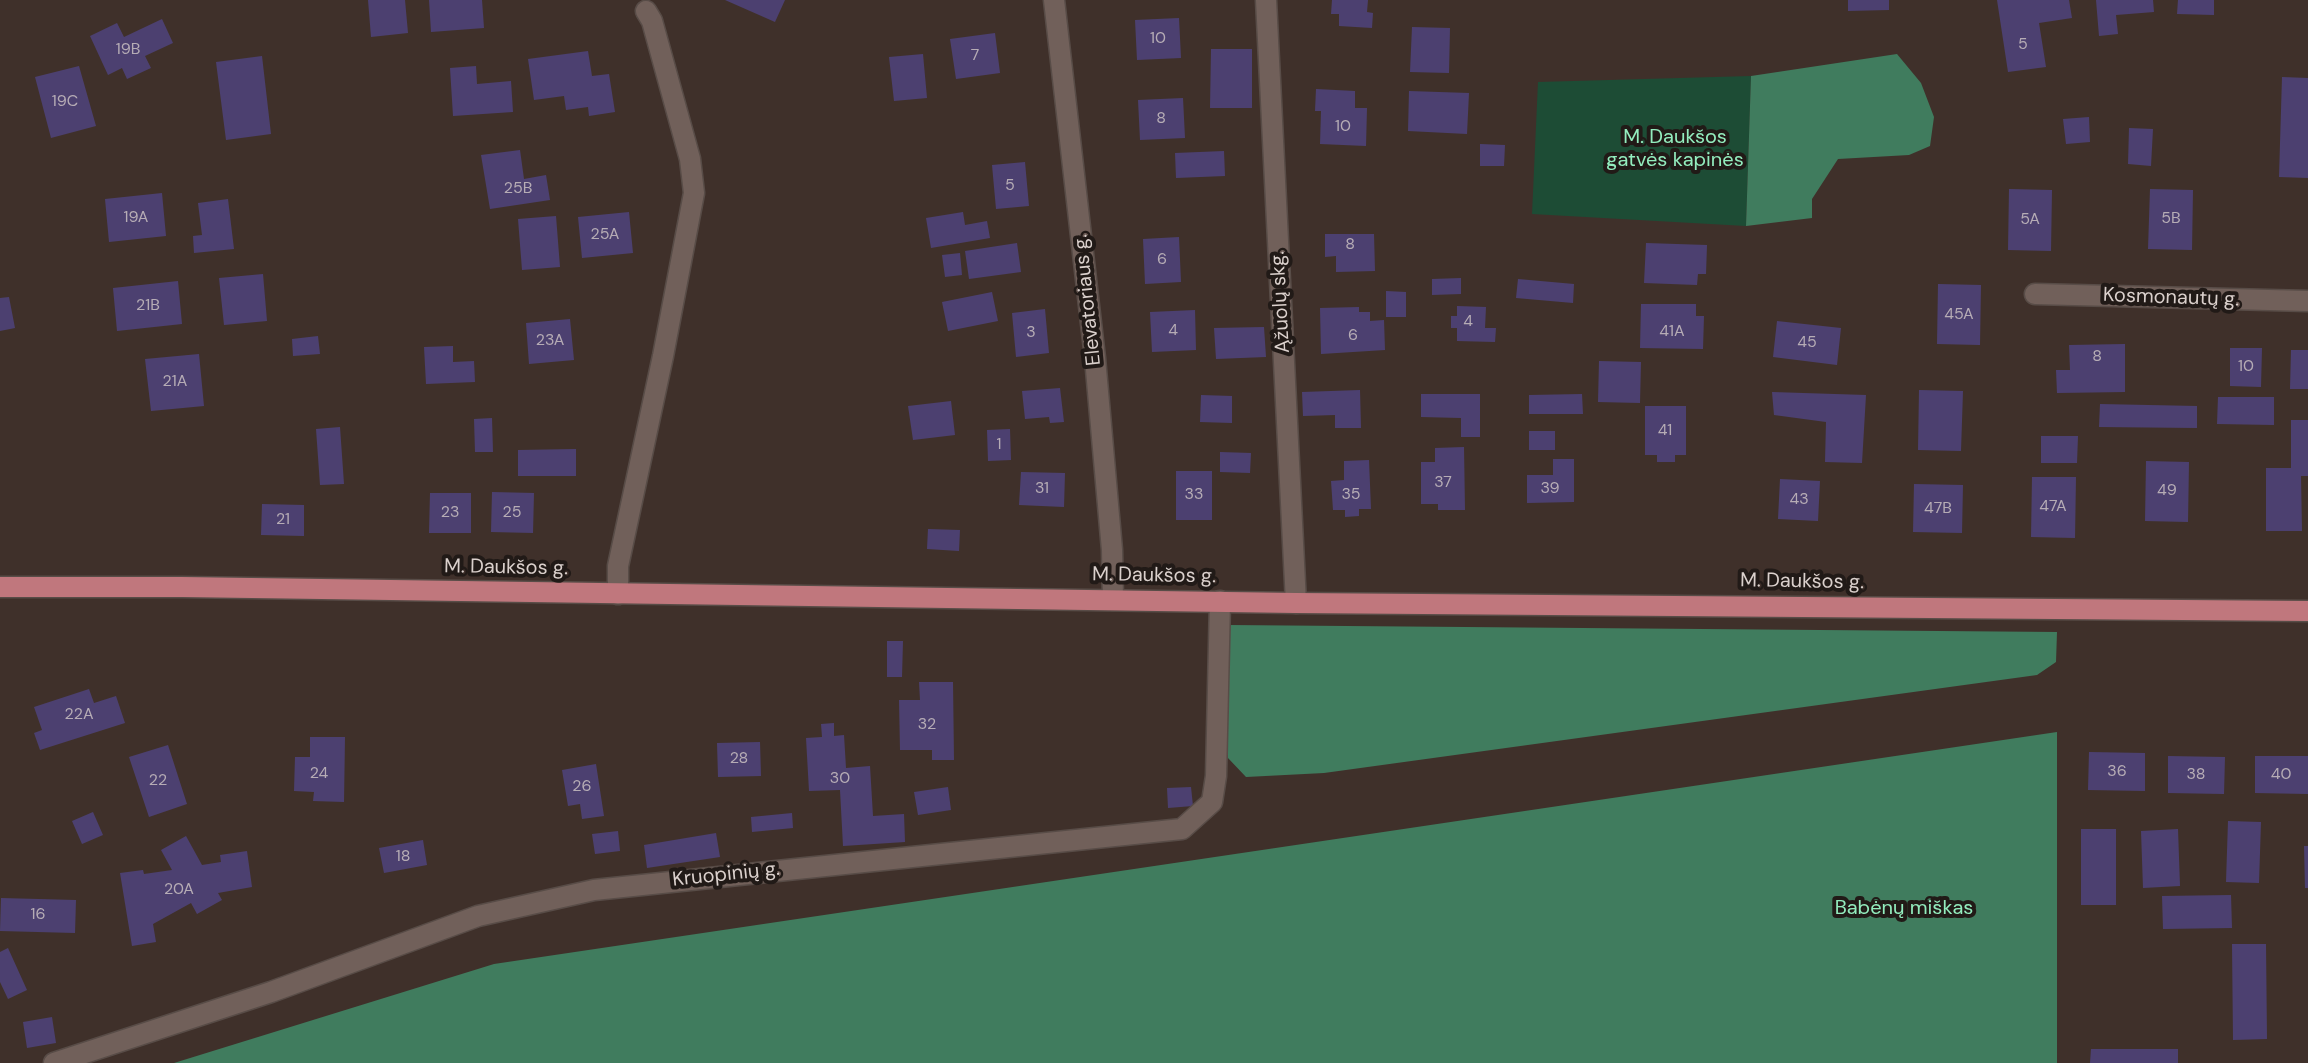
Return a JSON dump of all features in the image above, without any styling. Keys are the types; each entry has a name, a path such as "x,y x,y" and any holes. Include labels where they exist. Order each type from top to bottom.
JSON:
{"main road":[{"name":"M. Daukšos g.","path":"0,587 1296,603 2308,611"}],"street":[{"name":"Elevatoriaus g.","path":"1054,0 1095,358 1112,550 1113,600"},
{"name":"Ąžuolų skg.","path":"1266,0 1296,603"},
{"path":"618,594 618,566 694,193 690,159 652,21 646,11"},
{"name":"Kosmonautų g.","path":"2035,294 2308,301"},
{"name":"Kruopinių g.","path":"54,1063 271,992 478,916 594,890 1182,829 1212,802 1216,776 1220,601"}],"green space":[{"path":"1897,54 1921,83 1934,117 1930,146 1909,155 1838,159 1812,199 1812,218 1746,226 1751,76"},
{"name":"M. Daukšos gatvės kapinės","path":"1751,76 1746,226 1532,214 1538,82"},
{"path":"1228,625 2057,632 2056,662 2037,675 1324,773 1246,777 1228,758"},
{"name":"Babėnų miškas","path":"2057,732 2057,1063 174,1063 494,964"}],"building":[{"path":"368,0 405,0 408,33 371,37"},
{"path":"429,0 482,0 484,28 431,32"},
{"path":"725,0 785,0 775,22"},
{"path":"1332,0 1368,0 1367,12 1373,13 1372,28 1339,26 1339,14 1331,14"},
{"path":"1848,0 1889,0 1889,10 1848,11"},
{"path":"1997,0 2069,0 2072,18 2039,23 2046,67 2008,72"},
{"path":"2096,0 2153,0 2154,12 2116,15 2118,34 2099,36"},
{"path":"2178,0 2214,0 2214,15 2177,14"},
{"path":"1179,18 1181,58 1137,60 1135,20"},
{"path":"162,19 173,43 145,56 151,68 127,79 122,68 108,75 90,36 117,23 124,37"},
{"path":"1412,27 1450,28 1449,73 1410,72"},
{"path":"995,33 1000,73 956,79 950,39"},
{"path":"1211,49 1252,49 1252,108 1210,108"},
{"path":"588,51 592,76 609,74 615,112 589,116 588,107 566,110 564,96 534,100 528,59"},
{"path":"923,54 927,98 894,101 889,57"},
{"path":"262,56 271,134 226,140 216,62"},
{"path":"79,66 96,126 51,138 35,77"},
{"path":"476,66 477,84 511,81 513,112 453,116 450,68"},
{"path":"2282,77 2308,78 2308,178 2279,177"},
{"path":"1316,89 1355,91 1355,108 1367,108 1366,146 1320,144 1321,111 1315,111"},
{"path":"1409,91 1469,93 1467,134 1408,131"},
{"path":"1183,98 1185,138 1140,140 1138,100"},
{"path":"2089,117 2090,142 2066,144 2063,119"},
{"path":"2129,128 2153,129 2151,166 2128,164"},
{"path":"1480,144 1505,145 1504,166 1480,166"},
{"path":"520,150 524,179 546,175 550,200 490,209 481,155"},
{"path":"1224,151 1225,176 1176,178 1175,153"},
{"path":"1025,162 1029,206 996,209 992,165"},
{"path":"2009,189 2052,190 2051,251 2008,250"},
{"path":"2150,189 2193,190 2192,250 2148,249"},
{"path":"162,193 166,236 109,242 105,199"},
{"path":"228,199 234,249 194,253 193,236 202,235 198,203"},
{"path":"629,212 633,253 582,258 578,217"},
{"path":"963,212 965,225 987,221 990,238 931,248 926,218"},
{"path":"556,216 560,267 522,270 518,219"},
{"path":"1325,234 1374,234 1375,271 1336,272 1336,256 1325,257"},
{"path":"1179,237 1181,282 1145,284 1143,239"},
{"path":"1017,243 1021,272 969,279 965,251"},
{"path":"1646,243 1707,245 1706,274 1698,274 1697,285 1644,283"},
{"path":"960,253 962,275 945,277 942,255"},
{"path":"263,274 267,321 224,325 219,278"},
{"path":"1461,278 1461,294 1432,295 1432,279"},
{"path":"1518,279 1574,284 1573,303 1516,298"},
{"path":"178,281 182,324 117,331 113,288"},
{"path":"1938,284 1981,285 1980,345 1937,344"},
{"path":"1386,291 1406,292 1406,317 1386,317"},
{"path":"992,292 998,321 948,331 942,302"},
{"path":"9,297 15,328 0,331 0,298"},
{"path":"1641,304 1696,304 1696,316 1704,316 1703,349 1640,348"},
{"path":"1457,306 1486,307 1485,328 1496,328 1495,342 1457,341 1457,328 1451,328 1451,316 1457,316"},
{"path":"1359,307 1359,312 1370,312 1370,321 1384,320 1385,350 1321,354 1320,308"},
{"path":"1045,309 1049,353 1016,357 1012,313"},
{"path":"1195,310 1196,350 1152,352 1150,312"},
{"path":"570,319 574,360 529,364 526,323"},
{"path":"1777,321 1841,328 1837,365 1773,357"},
{"path":"1264,327 1266,357 1216,359 1214,328"},
{"path":"318,336 320,354 293,356 292,339"},
{"path":"2125,344 2125,392 2057,393 2056,370 2070,370 2069,345"},
{"path":"453,346 453,362 474,361 475,382 426,384 424,347"},
{"path":"2230,348 2262,348 2261,387 2230,386"},
{"path":"2291,350 2308,350 2308,389 2290,389"},
{"path":"199,354 204,406 151,411 145,359"},
{"path":"1599,361 1641,362 1640,403 1598,402"},
{"path":"1060,388 1064,422 1050,423 1049,417 1025,419 1022,391"},
{"path":"1360,390 1361,428 1335,428 1335,415 1303,416 1302,392"},
{"path":"1919,390 1963,391 1961,451 1918,450"},
{"path":"1772,392 1866,395 1862,463 1825,462 1826,422 1774,415"},
{"path":"1421,394 1480,394 1480,437 1461,437 1461,418 1421,417"},
{"path":"1582,394 1583,414 1529,414 1529,395"},
{"path":"1201,395 1232,396 1232,423 1200,422"},
{"path":"2218,397 2274,397 2274,425 2217,424"},
{"path":"951,401 955,435 913,440 908,406"},
{"path":"2100,404 2197,406 2197,428 2099,427"},
{"path":"1645,406 1686,406 1686,455 1675,455 1675,462 1657,462 1657,455 1645,455"},
{"path":"492,418 493,452 475,452 474,419"},
{"path":"2291,420 2308,420 2308,476 2301,476 2302,531 2266,531 2266,468 2291,468"},
{"path":"340,427 344,484 320,485 316,429"},
{"path":"1010,429 1011,460 988,461 987,430"},
{"path":"1529,431 1555,431 1555,450 1529,450"},
{"path":"2041,436 2078,436 2077,463 2041,463"},
{"path":"1464,447 1465,510 1438,510 1438,504 1421,504 1421,462 1435,462 1435,448"},
{"path":"576,449 576,476 518,476 518,450"},
{"path":"1220,452 1251,453 1250,473 1220,472"},
{"path":"1553,459 1574,459 1574,502 1527,503 1527,475 1553,475"},
{"path":"1369,460 1371,509 1359,509 1359,516 1345,517 1345,510 1333,510 1331,481 1344,480 1344,461"},
{"path":"2146,461 2189,462 2188,522 2145,521"},
{"path":"1176,471 1212,471 1212,520 1176,520"},
{"path":"1021,472 1065,473 1064,507 1019,505"},
{"path":"2032,477 2076,477 2075,538 2031,537"},
{"path":"1780,479 1820,481 1818,521 1778,519"},
{"path":"1914,484 1963,485 1962,533 1913,532"},
{"path":"492,492 534,493 533,533 491,532"},
{"path":"430,493 471,493 471,533 429,533"},
{"path":"262,504 304,505 304,536 261,535"},
{"path":"928,529 960,530 959,551 927,549"},
{"path":"887,641 903,641 902,677 887,677"},
{"path":"919,682 953,682 954,760 932,760 932,750 900,750 899,700 920,700"},
{"path":"89,689 94,703 116,696 125,723 40,750 34,733 42,730 34,707"},
{"path":"834,723 834,736 844,735 846,768 870,766 873,816 904,814 905,842 843,846 840,790 809,791 806,738 822,737 821,724"},
{"path":"310,737 345,737 344,802 313,801 314,792 294,791 295,757 310,757"},
{"path":"760,742 761,776 718,777 717,743"},
{"path":"168,745 187,804 149,817 129,757"},
{"path":"2089,752 2145,753 2145,791 2088,790"},
{"path":"2168,756 2225,757 2224,794 2168,793"},
{"path":"2255,756 2308,756 2308,794 2255,793"},
{"path":"596,764 604,816 582,819 580,804 568,806 562,770"},
{"path":"948,787 951,810 918,815 914,792"},
{"path":"1191,787 1193,806 1168,808 1167,788"},
{"path":"93,812 103,835 82,844 72,821"},
{"path":"792,813 793,828 752,832 751,817"},
{"path":"2228,821 2261,822 2259,883 2226,882"},
{"path":"2081,829 2116,829 2116,905 2081,905"},
{"path":"2178,829 2180,886 2143,888 2141,831"},
{"path":"618,831 620,851 595,854 592,834"},
{"path":"716,833 720,857 647,868 644,845"},
{"path":"186,836 202,865 221,862 220,855 247,851 252,887 218,893 222,900 197,914 191,903 153,924 156,942 132,946 120,873 172,870 161,850"},
{"path":"423,840 427,865 384,873 379,848"},
{"path":"2304,846 2308,846 2308,888 2305,888"},
{"path":"2231,895 2232,928 2163,929 2162,896"},
{"path":"1,898 76,900 75,933 0,931"},
{"path":"2232,944 2266,944 2267,1039 2233,1040"},
{"path":"8,948 27,990 8,999 0,982 0,952"},
{"path":"52,1017 56,1043 27,1048 23,1022"},
{"path":"2091,1049 2178,1049 2178,1063 2090,1063"}]}
